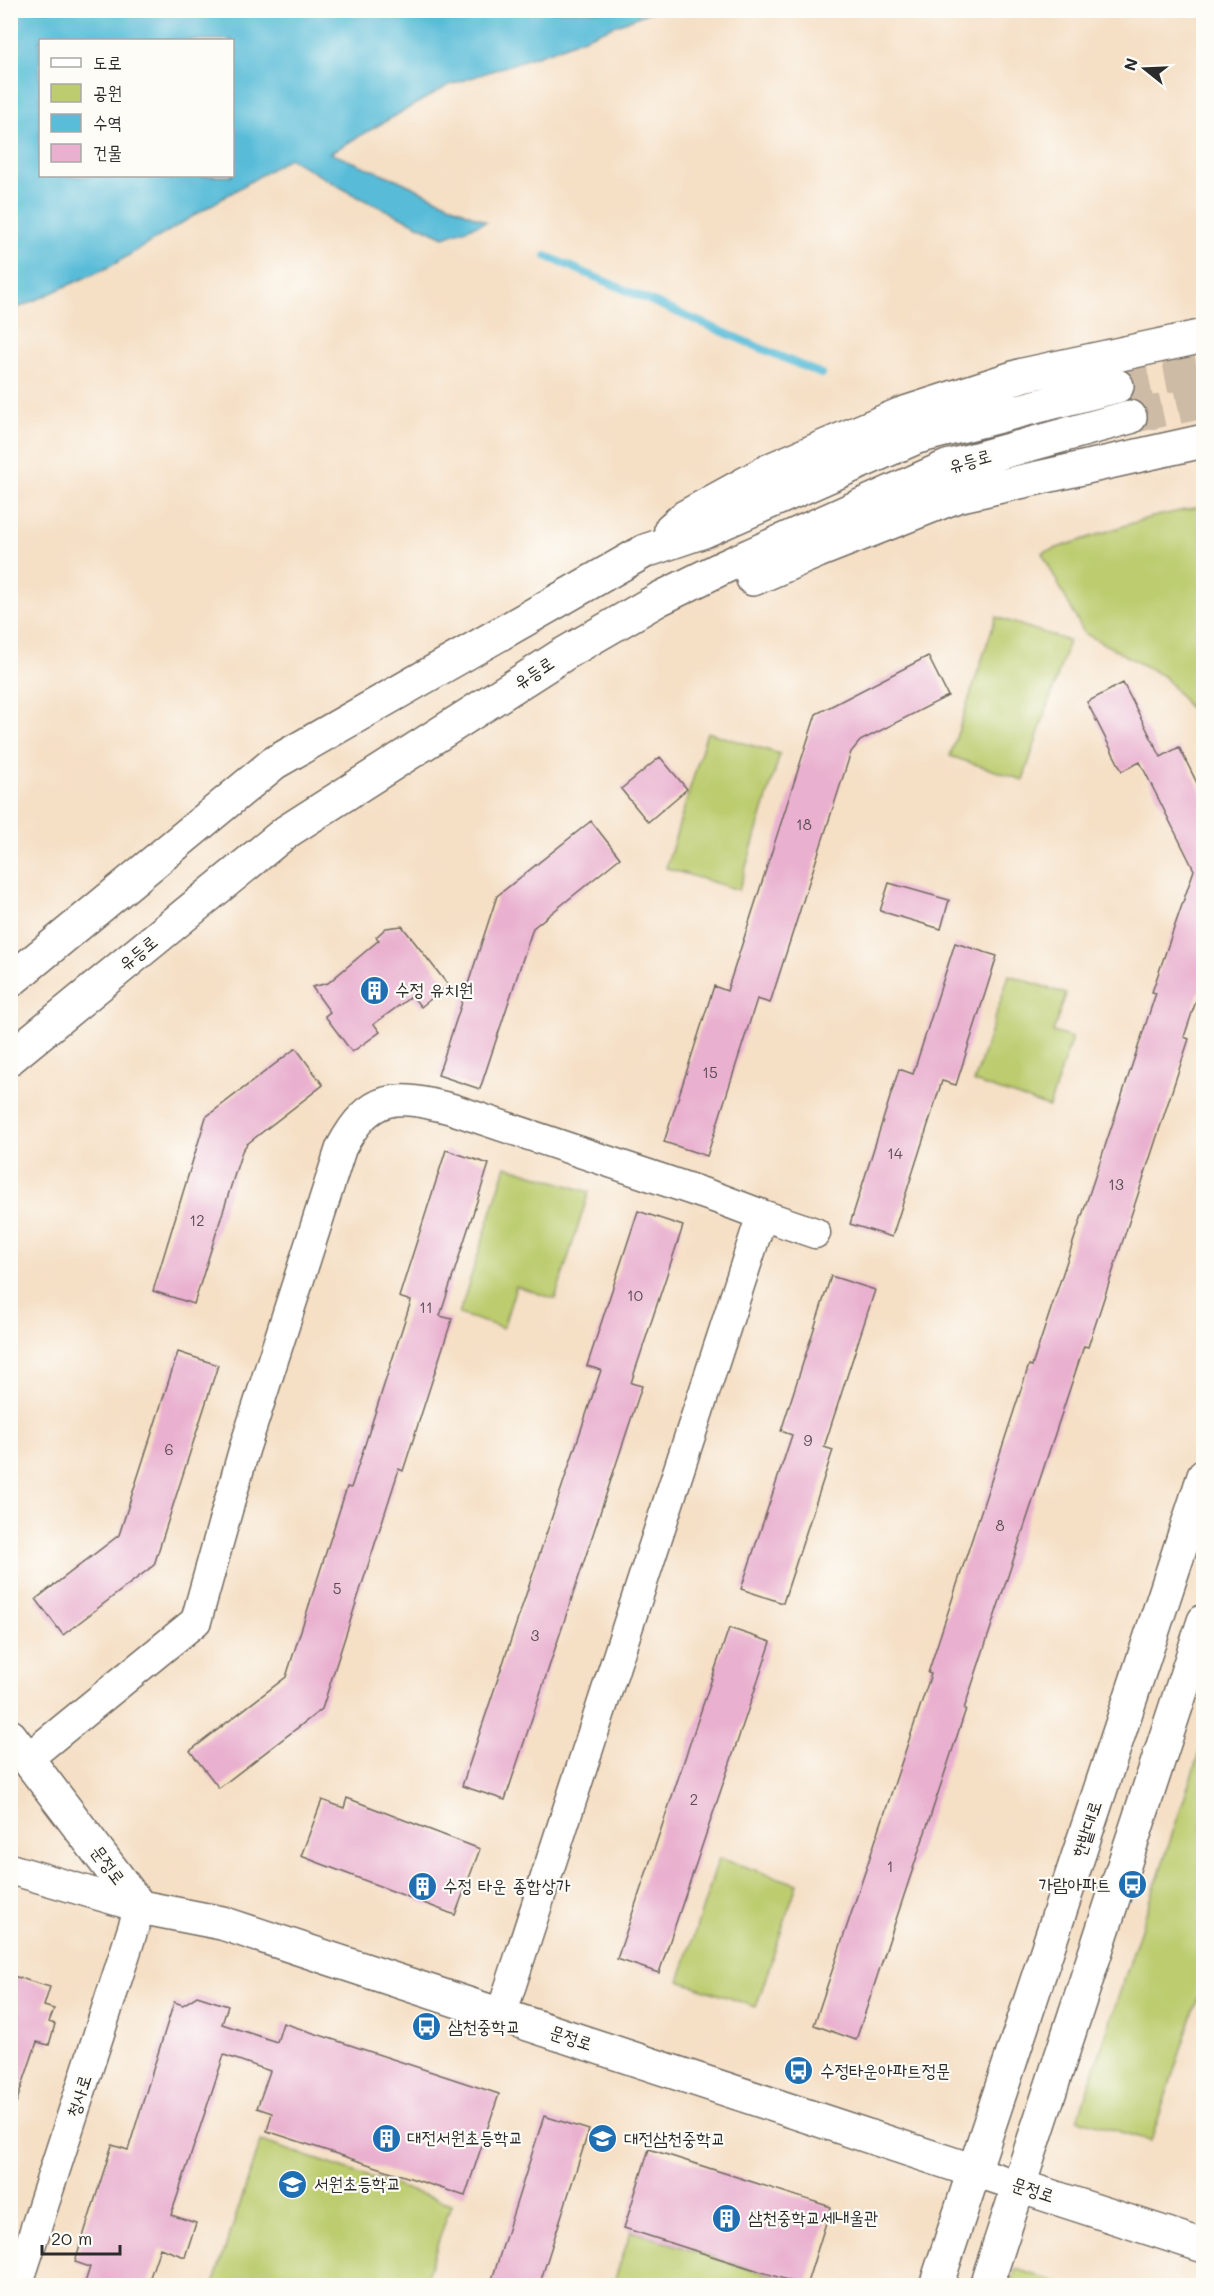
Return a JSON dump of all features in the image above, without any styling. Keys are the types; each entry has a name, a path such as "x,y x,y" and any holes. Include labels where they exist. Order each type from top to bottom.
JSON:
{"main road":[{"path":"645,551 685,517 772,469 899,415 1023,375 1203,336"},
{"name":"유등로","path":"10,981 274,764 645,551 704,531 917,437 1118,386"},
{"name":"유등로","path":"10,1059 286,832 564,654 659,600 724,567 947,466 1130,417"},
{"path":"659,600 715,596 818,550 957,496 1198,443"},
{"name":"한밭대로","path":"936,2286 1203,1476"},
{"path":"986,2286 1203,1621"},
{"name":"문정로","path":"17,1749 140,1907 222,1923 974,2170"},
{"name":"문정로","path":"1019,2186 1203,2246"}],"street":[{"path":"17,1749 196,1621 244,1450 341,1148 353,1125 367,1111 383,1102 399,1100 426,1102 452,1109 720,1198 815,1233"},
{"path":"501,2015 762,1215"},
{"path":"10,1869 140,1907"},
{"name":"청사로","path":"17,2286 140,1907"},
{"name":"문정로","path":"974,2170 1019,2186"}],"green space":[{"path":"1204,506 1203,725 1165,677 1084,633 1042,553 1148,518"},
{"path":"996,617 1069,641 1023,780 950,756"},
{"path":"707,732 780,754 739,890 666,868"},
{"path":"1009,975 1066,994 1053,1032 1072,1038 1049,1107 974,1082"},
{"path":"506,1166 589,1192 555,1299 516,1286 503,1328 459,1314"},
{"path":"1203,1741 1203,1982 1151,2141 1078,2119"},
{"path":"719,1858 797,1884 756,2007 679,1981"},
{"path":"261,2141 451,2204 424,2285 213,2285"},
{"path":"631,2231 799,2285 613,2285"},
{"path":"1016,2269 1065,2285 1010,2285"}],"water":[{"path":"11,10 652,11 551,51 447,86 330,153 398,180 486,222 444,237 356,196 289,158 111,266 11,311"}],"building":[{"path":"928,656 948,696 860,741 851,752 770,1003 757,999 707,1156 664,1142 714,986 727,991 816,714"},
{"path":"1123,683 1161,757 1179,747 1203,795 1203,980 1184,1037 1189,1039 1088,1347 1084,1346 856,2040 814,2025 931,1674 928,1673 1029,1365 1032,1366 1156,993 1152,992 1194,870 1140,762 1122,771 1087,702"},
{"path":"660,757 687,789 648,822 621,789"},
{"path":"591,821 620,858 533,928 480,1089 438,1075 497,896"},
{"path":"889,883 949,900 941,929 880,911"},
{"name":"수정 유치원","path":"402,926 448,985 421,1007 412,996 374,1024 380,1032 352,1052 325,1016 330,1012 312,987 328,983 379,940 376,937 386,928"},
{"path":"955,943 997,956 956,1085 942,1081 892,1237 850,1224 899,1069 913,1074"},
{"path":"296,1048 323,1085 247,1144 242,1151 194,1304 153,1291 206,1117"},
{"path":"446,1150 489,1164 440,1316 452,1319 403,1471 399,1469 322,1709 219,1788 190,1751 286,1677 347,1487 351,1488 411,1301 399,1297"},
{"path":"638,1211 683,1226 631,1383 642,1386 505,1800 462,1786 601,1370 587,1366"},
{"path":"831,1276 875,1290 824,1447 833,1450 783,1603 741,1589 792,1435 781,1431"},
{"path":"178,1352 218,1365 154,1565 63,1635 36,1599 119,1535"},
{"path":"729,1628 771,1642 659,1973 617,1959"},
{"name":"수정 타운 종합상가","path":"347,1798 480,1849 455,1915 301,1856 322,1800 344,1808"},
{"path":"10,1975 50,1987 44,2006 54,2009 49,2022 55,2024 49,2045 37,2042 14,2109 10,2108"},
{"name":"대전서원초등학교","path":"197,1996 228,2006 222,2024 277,2042 283,2023 499,2094 465,2196 267,2131 272,2113 257,2108 270,2071 224,2055 171,2215 196,2223 185,2257 160,2248 147,2286 84,2286 90,2267 75,2262 112,2145 128,2150 174,2002 183,2005"},
{"path":"544,2116 589,2130 539,2286 490,2286"},
{"name":"삼천중학교세내울관","path":"649,2149 831,2207 806,2286 624,2228"}],"waterway":[{"path":"546,256 821,374"}],"tunnel":[{"path":"1117,386 1204,369"},
{"path":"1130,417 1204,402"}],"place":[{"name":"수정 유치원","path":"374,990"},
{"name":"가람아파트","path":"1132,1885"},
{"name":"수정 타운 종합상가","path":"422,1886"},
{"name":"삼천중학교","path":"427,2027"},
{"name":"수정타운아파트정문","path":"799,2071"},
{"name":"대전서원초등학교","path":"386,2138"},
{"name":"대전삼천중학교","path":"603,2139"},
{"name":"서원초등학교","path":"293,2184"},
{"name":"삼천중학교세내울관","path":"727,2218"}]}
